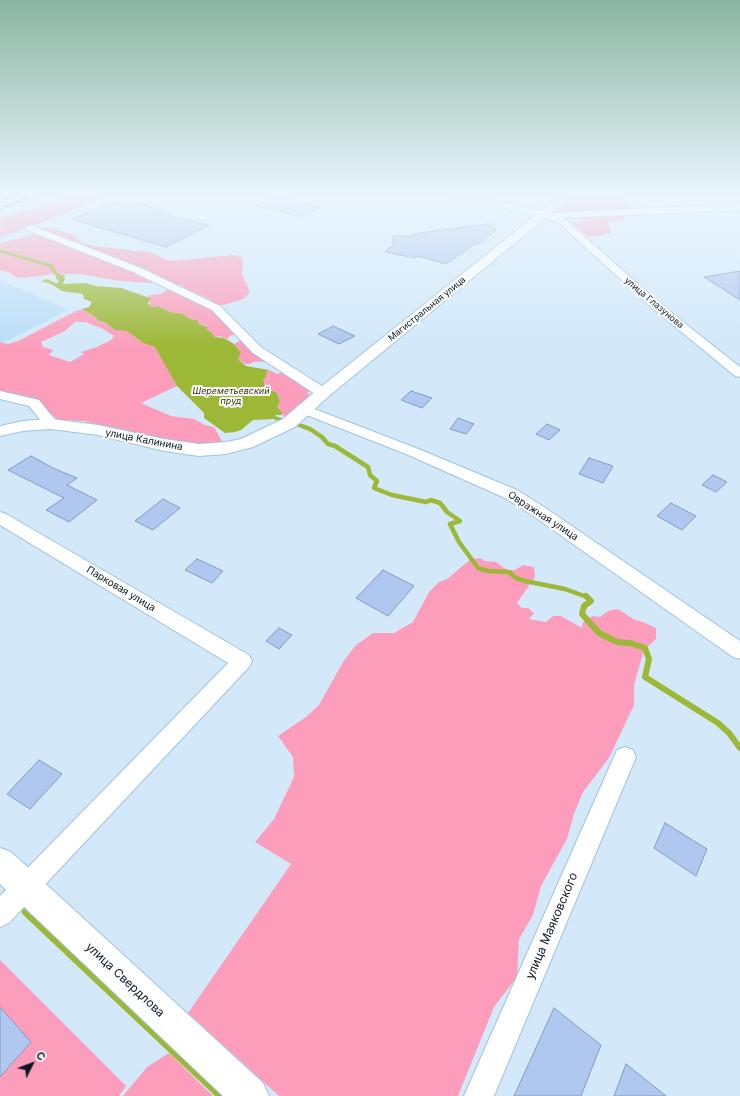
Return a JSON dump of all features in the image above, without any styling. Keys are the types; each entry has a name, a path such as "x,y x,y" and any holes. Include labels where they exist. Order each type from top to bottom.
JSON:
{"street":[{"path":"74,245 137,270 216,308 257,350 323,393"},
{"name":"Магистральная улица","path":"304,410 323,393 510,245"},
{"name":"улица Глазунова","path":"589,245 654,304 740,373"},
{"path":"0,395 34,403 51,424"},
{"name":"улица Калинина","path":"0,431 23,426 51,424 98,430 164,445 199,450 226,448 247,443 289,423 304,410"},
{"name":"Овражная улица","path":"304,410 411,451 511,494 538,510 740,651"},
{"name":"Парковая улица","path":"0,518 242,661 26,888"},
{"name":"улица Маяковского","path":"479,1096 625,757"},
{"name":"улица Свердлова","path":"0,863 250,1096"},
{"path":"0,914 26,888"}],"shaded area":[{"path":"0,245 90,245 147,252 155,254 166,260 174,261 233,255 241,257 243,262 242,274 250,292 243,299 224,305 214,304 209,299 192,291 181,290 183,285 120,281 80,274 51,274 18,278 8,272 0,270"},
{"path":"0,280 68,310 3,343 0,342"},
{"path":"171,288 213,309 238,334 229,336 228,339 220,336 214,337 205,329 208,326 199,324 198,320 190,319 183,314 170,312 158,306 150,306 150,298 148,297 150,295 161,294"},
{"path":"82,309 97,318 97,320 127,331 143,343 155,347 177,386 141,403 171,416 194,419 205,425 214,427 224,445 199,446 176,443 84,421 58,420 37,401 0,391 0,342 8,344 18,341","holes":["75,322 85,322 101,328 114,336 111,340 97,347 81,352 84,354 70,362 49,355 53,350 43,347 41,342 65,331"]},
{"path":"242,340 270,361 245,364 238,359 241,353 234,344"},
{"path":"269,370 277,374 284,372 314,390 307,393 313,398 307,402 299,404 291,413 285,416 281,415 283,413 277,407 280,401 277,393 264,387 262,380 266,378 266,373"},
{"path":"480,558 484,561 496,562 507,570 515,570 523,565 534,567 535,577 517,603 522,608 528,608 534,613 529,619 546,622 553,616 561,616 582,628 583,622 592,616 600,617 608,611 618,609 635,620 656,628 656,639 644,650 634,685 634,705 609,758 583,792 574,814 567,839 541,886 533,915 519,939 517,977 494,1007 458,1096 279,1096 188,1013 291,864 255,842 274,819 294,777 293,757 278,736 306,717 319,705 343,662 356,645 373,633 394,633 413,622 429,592 439,582 447,579 471,559"},
{"path":"0,960 126,1086 119,1096 0,1096"},
{"path":"169,1053 213,1096 123,1096 147,1067"}],"water":[{"name":"Шереметьевский пруд","path":"56,273 66,276 63,277 65,278 63,284 85,283 96,286 121,288 150,298 151,299 148,303 150,306 158,306 170,312 183,314 190,319 198,320 199,324 208,327 206,329 212,333 214,337 224,338 234,344 241,353 238,359 246,366 269,370 266,373 266,378 262,380 264,381 264,387 277,393 280,401 277,407 283,413 281,415 276,415 273,419 253,420 241,430 225,433 204,418 204,413 177,386 155,347 143,343 127,331 115,330 106,323 97,320 97,318 82,309 89,307 92,302 84,299 83,294 62,291 51,284 41,281 47,279 58,284 62,282"}],"building":[{"path":"393,245 473,245 446,264 418,256 415,258 385,252"},
{"path":"740,271 740,300 704,277"},
{"path":"333,326 355,336 339,344 318,334"},
{"path":"411,391 432,398 422,408 401,400"},
{"path":"458,418 474,424 466,434 450,429"},
{"path":"547,424 560,430 549,440 536,434"},
{"path":"31,456 55,469 77,478 67,485 97,500 69,522 46,510 64,498 8,470"},
{"path":"589,458 613,466 603,483 579,474"},
{"path":"713,475 727,482 716,492 702,485"},
{"path":"163,499 180,508 153,530 135,521"},
{"path":"671,503 696,516 682,530 657,516"},
{"path":"197,559 223,571 212,583 185,570"},
{"path":"383,570 414,586 388,616 356,598"},
{"path":"279,628 292,635 279,649 266,641"},
{"path":"39,760 62,774 30,809 7,794"},
{"path":"665,823 707,849 696,876 654,848"},
{"path":"0,1007 31,1042 0,1077"},
{"path":"554,1008 601,1045 581,1096 514,1096"},
{"path":"626,1064 666,1096 614,1096"}],"waterway":[{"path":"0,251 52,266 51,268 53,268 59,280 62,281 58,284"},
{"path":"275,418 303,426"},
{"path":"303,426 322,437 328,444 335,446 368,467 370,475 377,481 374,488 392,495 426,502 431,500 440,503 447,512 460,521 450,524 459,542 478,568 488,571 509,572 516,578 525,581 565,589 587,597"},
{"path":"587,597 591,601 584,606 582,614 599,633 617,642 630,643 645,648 649,659 645,677 718,723 729,733 740,748"},
{"path":"26,912 221,1096"}]}
